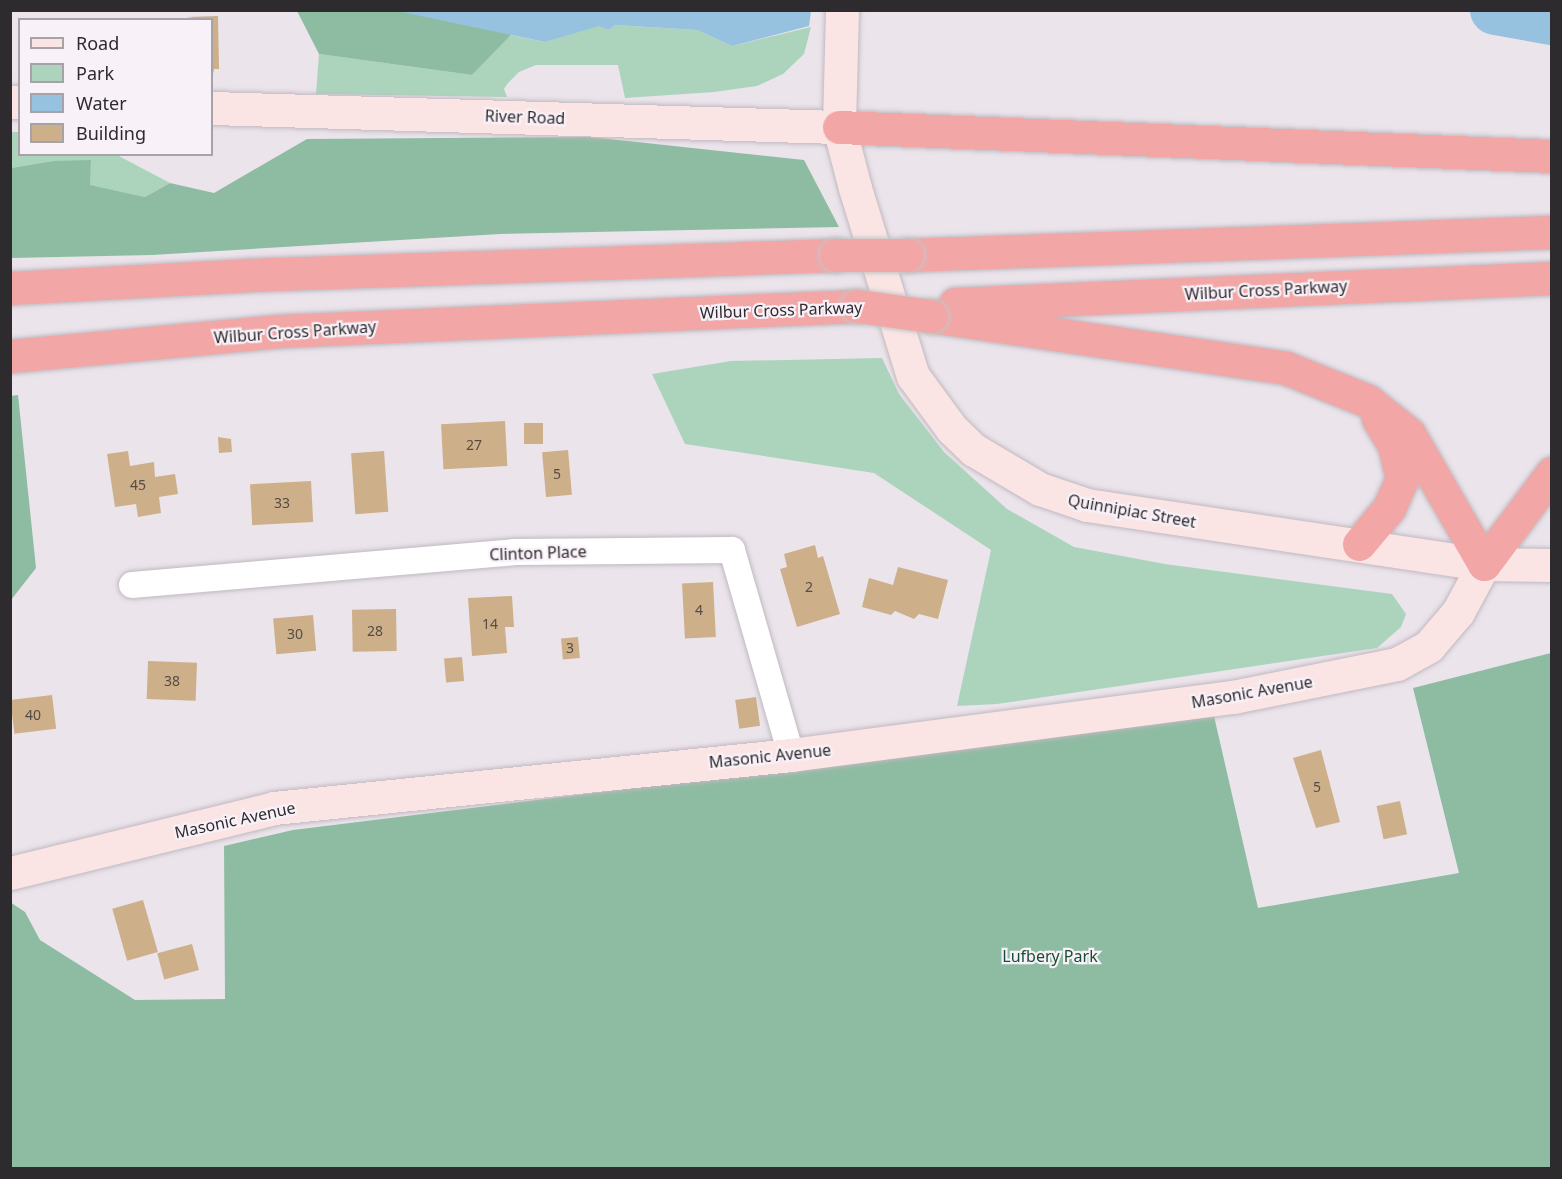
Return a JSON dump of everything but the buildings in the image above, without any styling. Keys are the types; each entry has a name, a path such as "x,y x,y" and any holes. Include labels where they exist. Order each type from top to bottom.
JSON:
{"highway":[{"path":"839,127 1551,156"},
{"path":"15,287 247,275 836,255 907,255 1551,231"},
{"name":"Wilbur Cross Parkway","path":"10,356 280,331 857,306 930,311 1551,278"},
{"path":"930,311 1286,368 1368,401 1409,434 1444,489 1484,564 1551,473"},
{"path":"1359,544 1389,508 1402,479 1394,445 1368,401"}],"main road":[{"name":"Quinnipiac Street","path":"840,20 839,127 913,376 952,429 975,450 1040,489 1087,505 1484,564 1551,565"},
{"name":"River Road","path":"213,108 839,127"},
{"name":"Masonic Avenue","path":"10,873 274,808 790,755 1233,697 1397,664 1429,646 1458,612 1484,564"}],"street":[{"name":"Clinton Place","path":"132,585 514,552 732,550 790,755"}],"green space":[{"path":"297,11 534,11 472,75 319,54"},
{"path":"599,25 609,30 615,25 697,30 732,46 811,27 804,54 783,74 757,86 714,92 625,98 618,65 536,65 519,72 508,83 504,89 507,97 316,94 319,54 472,75 510,35 545,42"},
{"path":"11,132 18,132 18,156 119,156 170,183 145,197 89,185 91,161 53,161 11,168"},
{"path":"591,137 804,160 839,227 500,234 152,255 11,258 11,168 53,161 91,160 90,185 145,197 170,183 214,193 307,139"},
{"path":"882,358 899,394 944,452 1007,509 1074,547 1165,564 1392,594 1406,614 1401,627 1377,648 997,704 957,706 991,550 874,473 685,444 652,374 731,361"},
{"path":"18,395 36,568 11,600 10,396"},
{"name":"Lufbery Park","path":"1551,653 1551,1168 11,1168 10,902 25,912 40,940 135,1000 225,999 224,846 293,830 1214,716 1258,908 1459,873 1413,688"}],"water":[{"path":"397,11 811,11 809,26 732,46 697,30 615,25 609,30 599,26 545,42"}],"waterway":[{"path":"1495,10 1552,20"}]}
